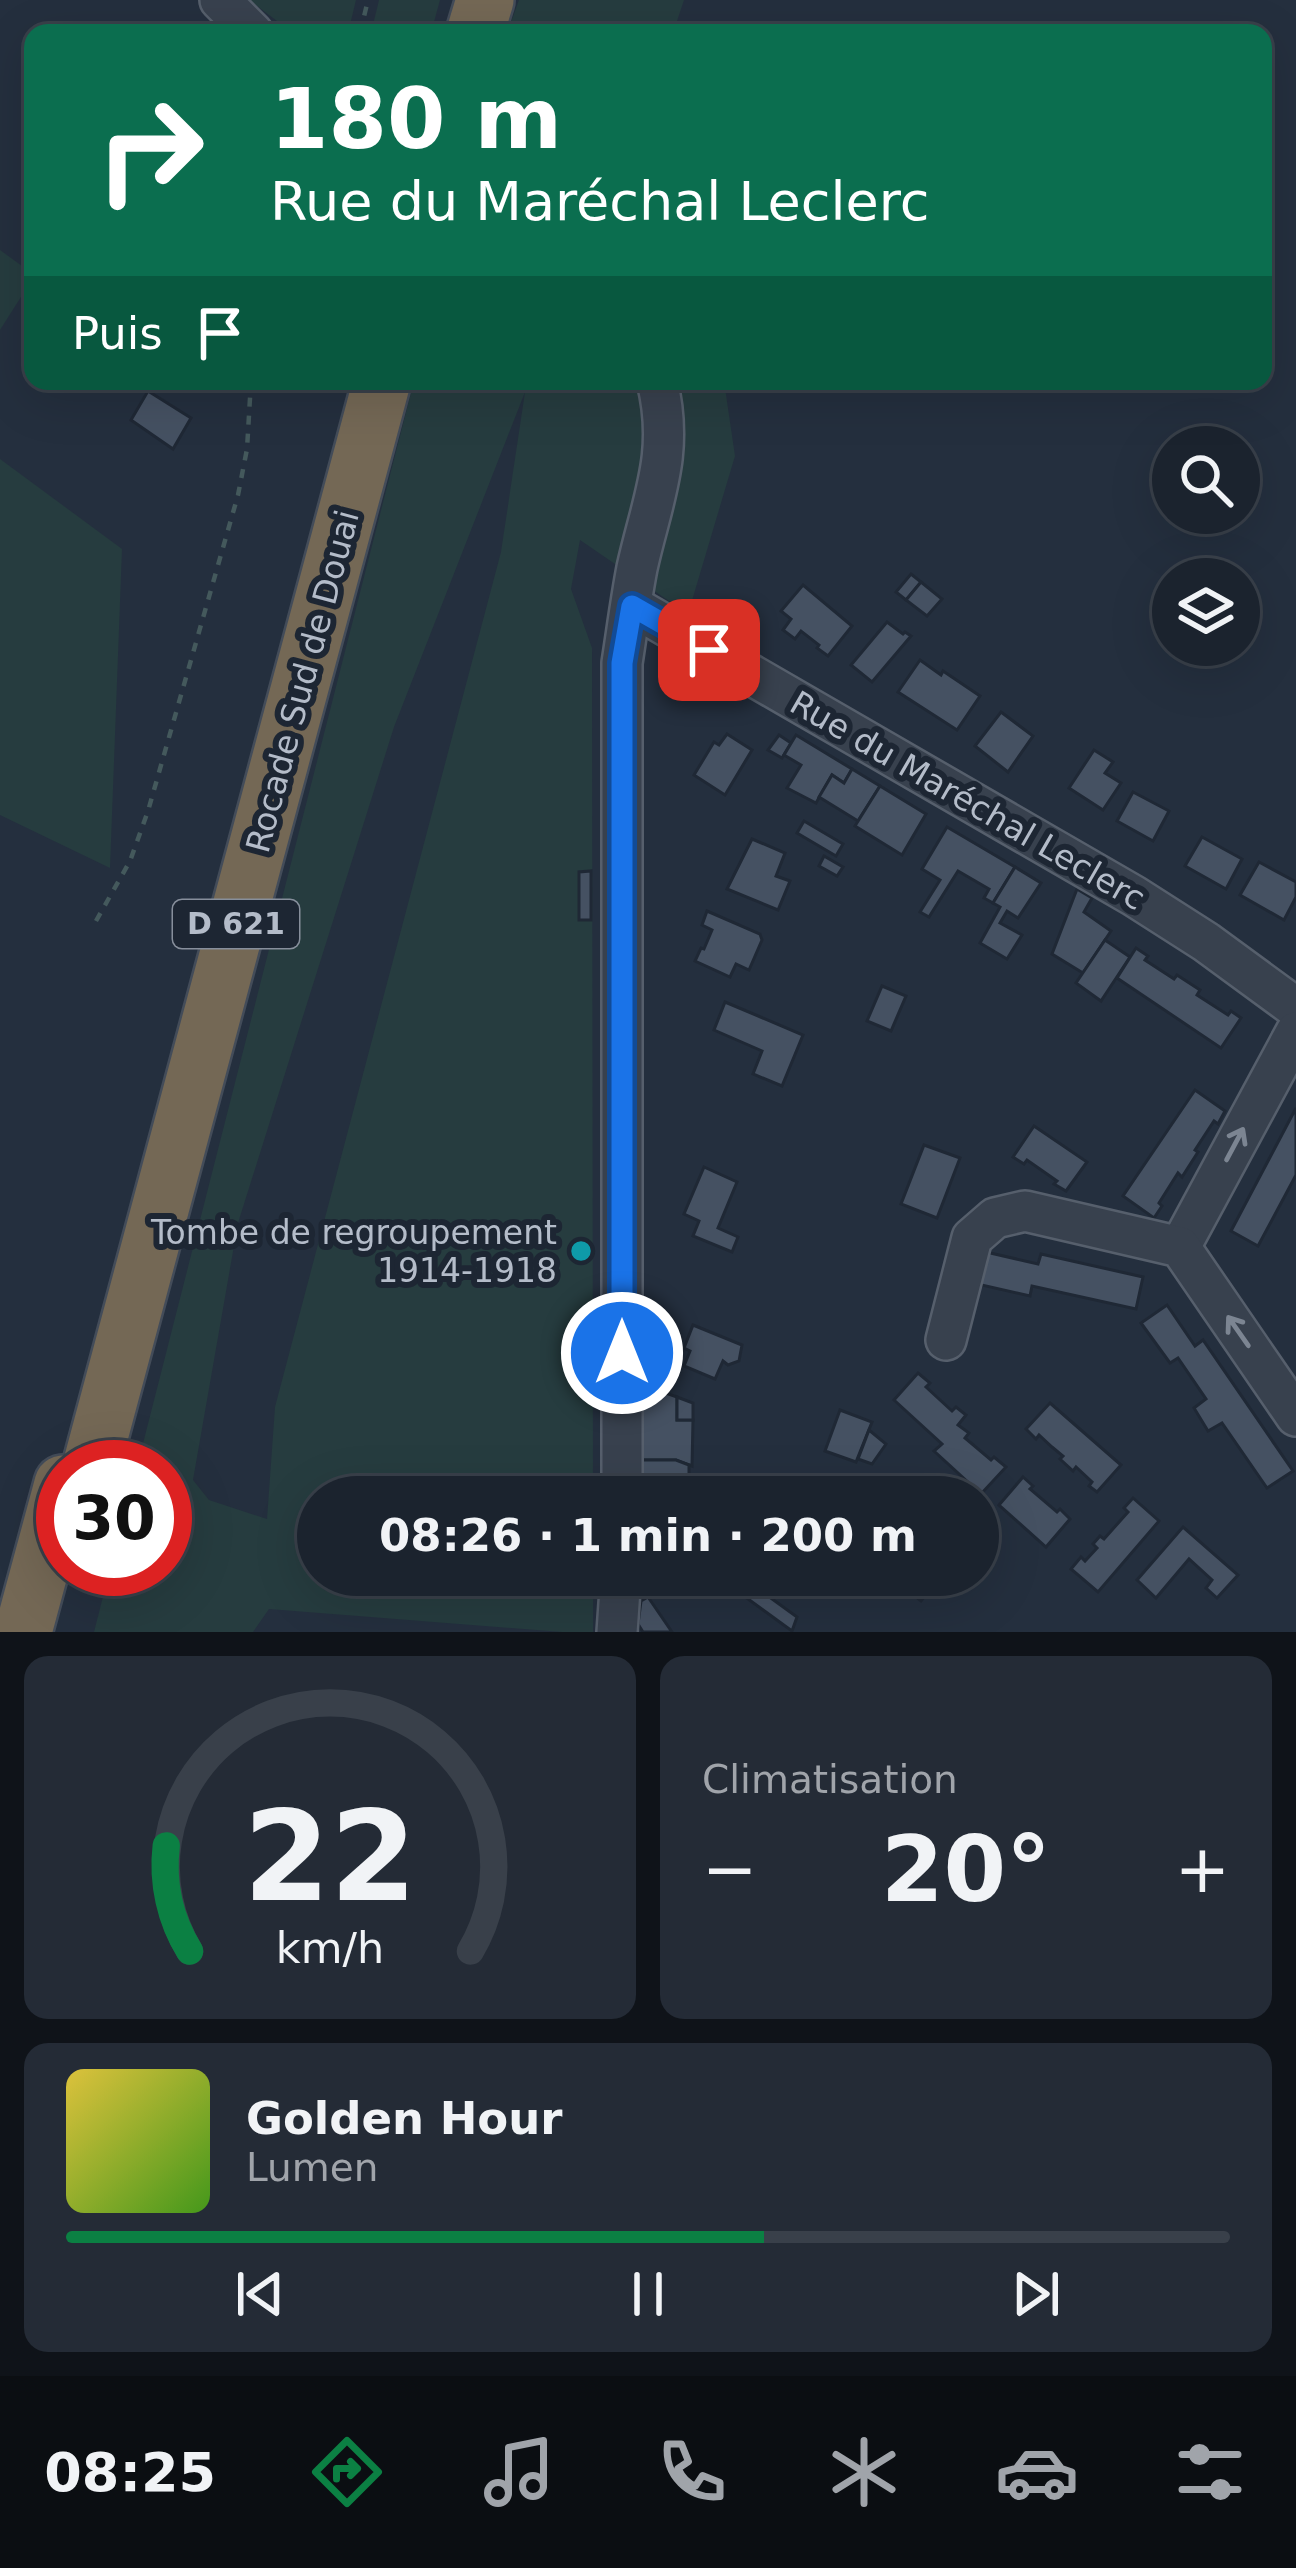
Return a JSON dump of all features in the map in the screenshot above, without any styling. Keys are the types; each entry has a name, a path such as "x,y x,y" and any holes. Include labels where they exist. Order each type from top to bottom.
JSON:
{"highway":[{"name":"Rocade Sud de Douai","path":"75,1440 356,390"},
{"name":"Rocade Sud de Douai","path":"98,1440 380,390"},
{"path":"23,1632 36,1584"},
{"path":"46,1632 56,1596"}],"street":[{"path":"220,0 244,24"},
{"path":"622,1476 622,663 637,570 664,458 658,390"},
{"name":"Rue du Maréchal Leclerc","path":"632,606 1134,896 1296,1008"},
{"path":"1180,1247 1296,1032"},
{"path":"946,1340 972,1238 995,1218 1025,1211 1180,1247 1296,1416"},
{"path":"617,1632 620,1596"}],"path":[{"path":"96,921 130,861 155,788 238,495 250,390"}],"green space":[{"path":"249,0 356,0 350,24 281,24"},
{"path":"379,0 440,0 433,24 373,24"},
{"path":"519,0 684,0 676,24 510,24"},
{"path":"0,250 24,267 24,292 0,330"},
{"path":"412,390 725,390 735,456 688,614 580,540 571,589 592,648 593,1476 297,1476 297,1596 593,1596 593,1632 269,1609 253,1632 94,1632 103,1596 192,1596 192,1440 144,1440","holes":["525,392 501,552 275,1407 267,1519 209,1500 193,1480 238,1223 394,727"]},
{"path":"0,459 122,549 110,868 0,815"}],"building":[{"path":"148,391 191,418 173,449 131,420"},
{"path":"911,574 921,582 906,600 896,592"},
{"path":"921,582 942,599 927,616 906,600"},
{"path":"803,585 852,626 828,656 801,631 795,639 783,630 791,619 781,611"},
{"path":"887,622 911,636 872,682 851,665"},
{"path":"920,660 980,696 957,730 898,692"},
{"path":"1001,712 1033,736 1008,772 975,746"},
{"path":"727,734 752,750 725,795 694,775 714,742 719,745"},
{"path":"779,735 791,743 782,758 768,750"},
{"path":"796,735 852,769 844,783 832,775 816,803 787,788 801,765 784,755"},
{"path":"1094,750 1113,762 1105,773 1121,783 1103,810 1069,788"},
{"path":"852,769 880,786 858,821 819,797 832,775 844,783"},
{"path":"880,786 926,814 902,855 855,826"},
{"path":"1133,792 1169,811 1153,841 1117,821"},
{"path":"804,821 843,844 836,856 797,833"},
{"path":"947,827 1015,867 993,903 984,898 989,889 958,871 929,917 920,912 940,880 922,869"},
{"path":"1202,837 1242,859 1226,889 1185,866"},
{"path":"752,839 785,853 776,876 790,881 778,910 727,889"},
{"path":"824,856 843,867 837,876 819,866"},
{"path":"1259,862 1296,882 1296,897 1284,920 1240,895"},
{"path":"1015,867 1041,883 1018,918 1007,911 1000,923 1022,935 1007,959 980,943 1000,907 993,903"},
{"path":"591,871 591,920 579,920 579,872"},
{"path":"1077,889 1092,898 1084,912 1111,931 1083,973 1052,954"},
{"path":"707,911 760,934 762,940 749,970 736,964 730,977 695,961 712,930 702,925"},
{"path":"1105,940 1130,957 1101,1001 1076,983"},
{"path":"1136,948 1148,956 1145,960 1200,990 1197,995 1241,1018 1221,1048 1117,978"},
{"path":"882,986 906,996 891,1031 867,1021"},
{"path":"725,1002 803,1035 782,1086 753,1074 762,1051 714,1030"},
{"path":"1195,1090 1225,1111 1195,1150 1182,1177 1178,1173 1154,1218 1123,1196"},
{"path":"1296,1108 1296,1175 1258,1246 1231,1231"},
{"path":"1034,1126 1087,1162 1066,1191 1027,1160 1024,1164 1013,1157"},
{"path":"924,1145 960,1158 937,1218 901,1204"},
{"path":"704,1167 737,1182 718,1228 738,1237 732,1252 693,1236 699,1221 684,1214"},
{"path":"986,1252 1038,1264 1041,1254 1143,1277 1136,1309 1032,1286 1030,1296 977,1284"},
{"path":"1167,1305 1195,1346 1203,1340 1293,1471 1267,1488 1222,1423 1208,1431 1194,1408 1206,1399 1178,1358 1170,1363 1141,1323"},
{"path":"693,1325 742,1345 739,1361 728,1365 723,1361 715,1379 684,1366 690,1351 684,1348"},
{"path":"918,1373 952,1411 956,1407 966,1415 958,1425 969,1433 965,1438 1006,1467 998,1476 961,1476 934,1451 942,1444 894,1400"},
{"path":"641,1384 677,1397 677,1420 693,1420 692,1466 676,1460 642,1460"},
{"path":"677,1397 693,1403 693,1420 677,1420"},
{"path":"1050,1403 1121,1465 1097,1492 1076,1467 1073,1471 1060,1459 1063,1456 1026,1429"},
{"path":"840,1410 872,1422 856,1462 825,1451"},
{"path":"869,1430 886,1444 872,1464 858,1459"},
{"path":"642,1460 689,1465 689,1476 642,1476"},
{"path":"1023,1477 1033,1486 1030,1489 1070,1519 1046,1547 999,1505"},
{"path":"1133,1498 1159,1521 1098,1592 1071,1569 1097,1548 1093,1544 1100,1536 1104,1539 1128,1512 1124,1508"},
{"path":"1183,1527 1238,1575 1217,1598 1206,1588 1212,1580 1189,1559 1156,1598 1137,1580"},
{"path":"744,1596 768,1596 797,1617 792,1631"},
{"path":"648,1597 672,1632 643,1632 638,1624 641,1601"}],"place":[{"name":"Tombe de regroupement 1914-1918","path":"581,1251"}],"route":[{"path":"622,1353 622,663 632,606 709,650"}]}
